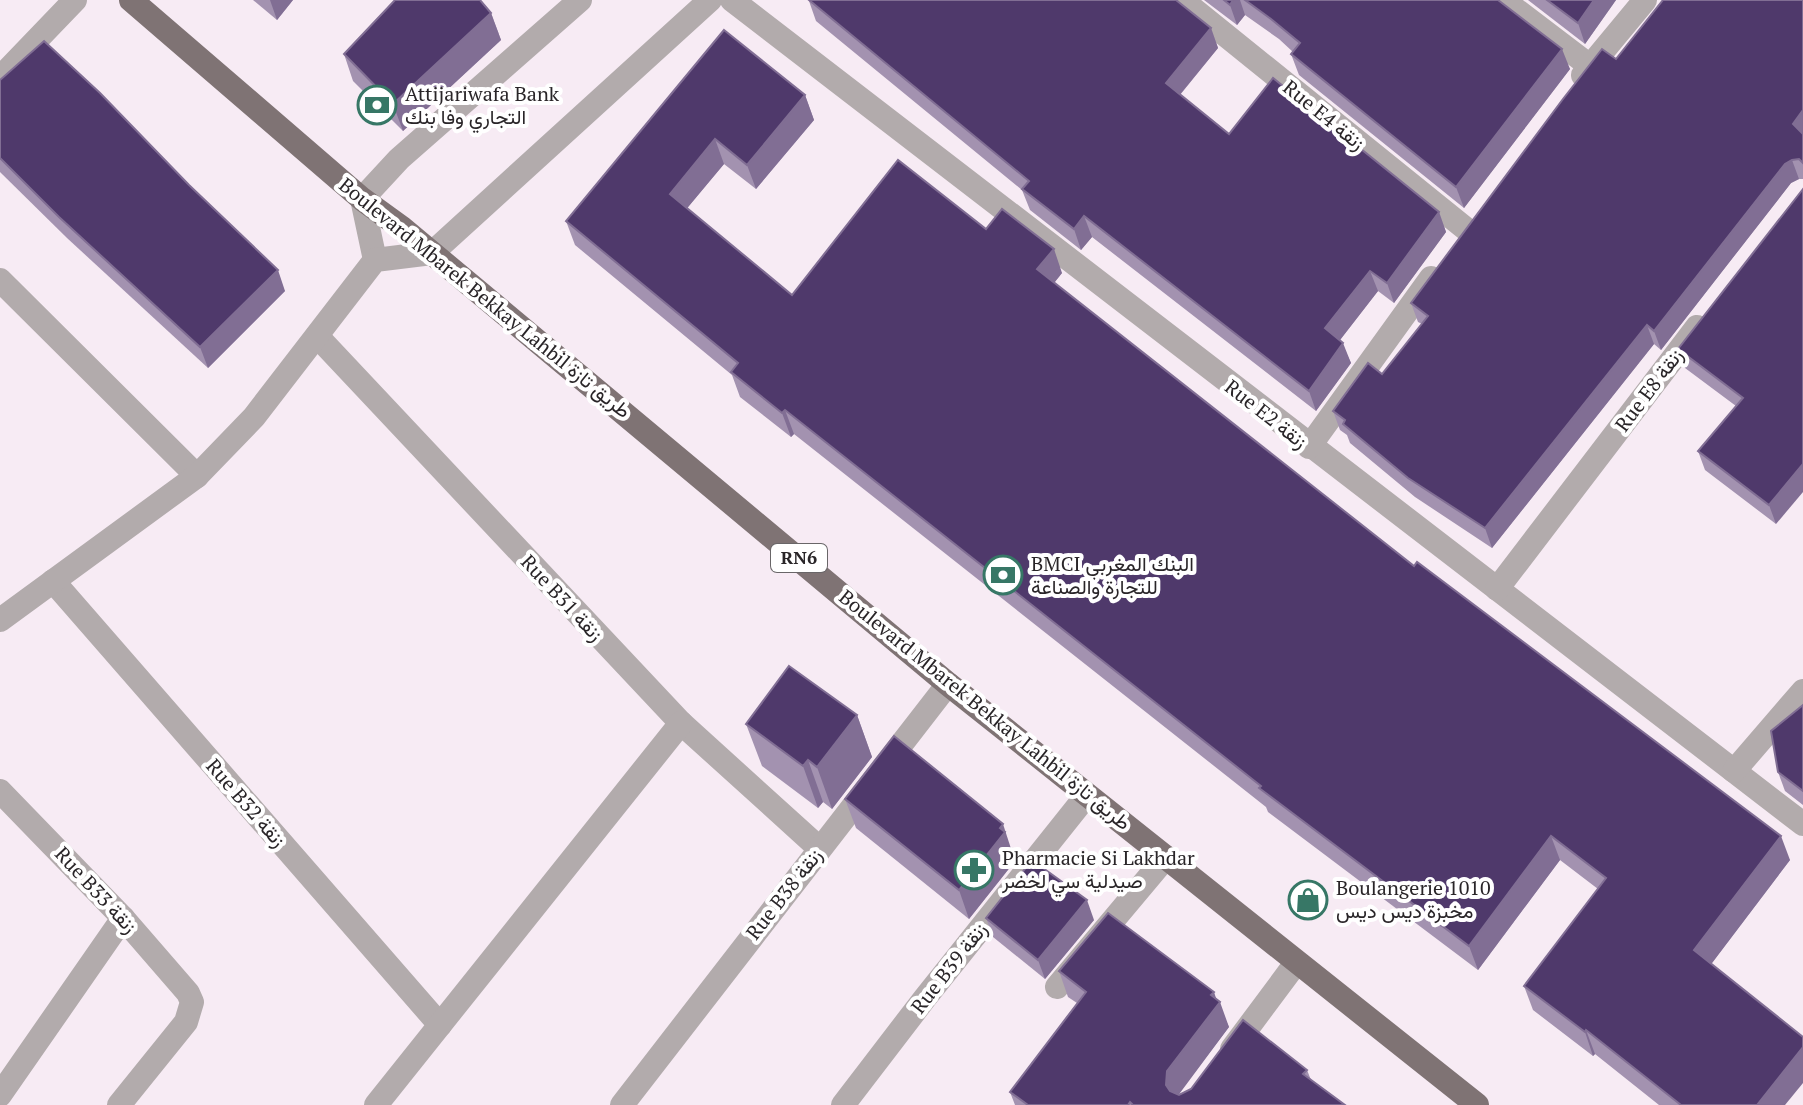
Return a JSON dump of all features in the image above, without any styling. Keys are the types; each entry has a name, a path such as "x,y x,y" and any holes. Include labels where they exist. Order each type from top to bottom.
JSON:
{"main road":[{"name":"Boulevard Mbarek Bekkay Lahbil طريق تازة","path":"131,0 362,199 432,253 948,684 1477,1105"}],"street":[{"path":"0,78 75,0"},
{"path":"375,260 362,199 399,159 580,0"},
{"path":"0,620 197,476 254,417 375,260 432,253 710,0"},
{"name":"Rue E2 زنقة","path":"732,0 1309,447 1803,824"},
{"name":"Rue E4 زنقة","path":"1182,0 1462,236 1309,447"},
{"path":"1503,0 1590,66"},
{"path":"1571,91 1645,0"},
{"path":"0,280 197,476"},
{"name":"Rue E8 زنقة","path":"1497,589 1707,315"},
{"name":"Rue B31 زنقة","path":"317,336 681,723 819,848"},
{"name":"Rue B32 زنقة","path":"53,581 440,1025"},
{"name":"Rue B38 زنقة","path":"622,1105 948,684"},
{"path":"1734,771 1803,691"},
{"path":"376,1105 681,723"},
{"name":"Rue B33 زنقة","path":"0,791 123,918 188,993 192,1002 186,1022 119,1105"},
{"name":"Rue B39 زنقة","path":"843,1105 1087,795"},
{"path":"1057,987 1166,857"},
{"path":"0,1095 123,918"},
{"path":"1216,1070 1296,963"}],"building":[{"path":"395,0 480,0 491,13 393,104 344,54"},
{"path":"809,0 1176,0 1211,28 1166,83 1229,134 1273,78 1439,212 1387,283 1370,271 1325,328 1343,343 1309,391 1084,216 1074,229 1022,189 1029,181"},
{"path":"1245,0 1498,0 1562,49 1456,187 1291,54 1300,43"},
{"path":"1547,0 1594,0 1578,23"},
{"path":"1663,0 1803,0 1803,110 1793,124 1803,134 1803,163 1799,159 1785,164 1654,331 1647,325 1485,528 1408,478 1343,424 1345,420 1333,411 1368,363 1382,374 1428,316 1411,303 1602,49 1616,59"},
{"path":"724,30 805,95 747,165 715,139 670,194 792,295 898,160 986,229 1002,209 1054,249 1037,269 1414,566 1417,562 1781,836 1694,950 1803,1037 1803,1047 1757,1105 1681,1105 1524,986 1606,878 1551,836 1469,946 1259,788 1261,786 785,410 782,413 731,372 738,363 566,221"},
{"path":"44,41 278,270 200,347 0,158 0,80"},
{"path":"1803,189 1803,464 1769,505 1698,451 1743,398 1678,349"},
{"path":"789,666 857,715 817,767 808,760 803,766 746,724"},
{"path":"1803,705 1803,791 1778,772 1771,731"},
{"path":"894,736 1003,824 1000,828 1005,832 959,890 845,799"},
{"path":"1032,860 1087,900 1038,960 986,918"},
{"path":"1108,913 1214,992 1211,995 1220,1002 1167,1071 1166,1085 1170,1091 1179,1095 1191,1089 1243,1020 1307,1070 1303,1074 1345,1105 1133,1105 1130,1102 1128,1105 1028,1105 1010,1092 1086,992 1059,971"}],"place":[{"name":"Attijariwafa Bank التجاري وفا بنك","path":"377,105"},
{"name":"BMCI البنك المغربي للتجارة والصناعة","path":"1003,575"},
{"name":"Pharmacie Si Lakhdar صيدلية سي لخضر","path":"974,870"},
{"name":"Boulangerie 1010 مخبزة ديس ديس","path":"1308,900"}]}
